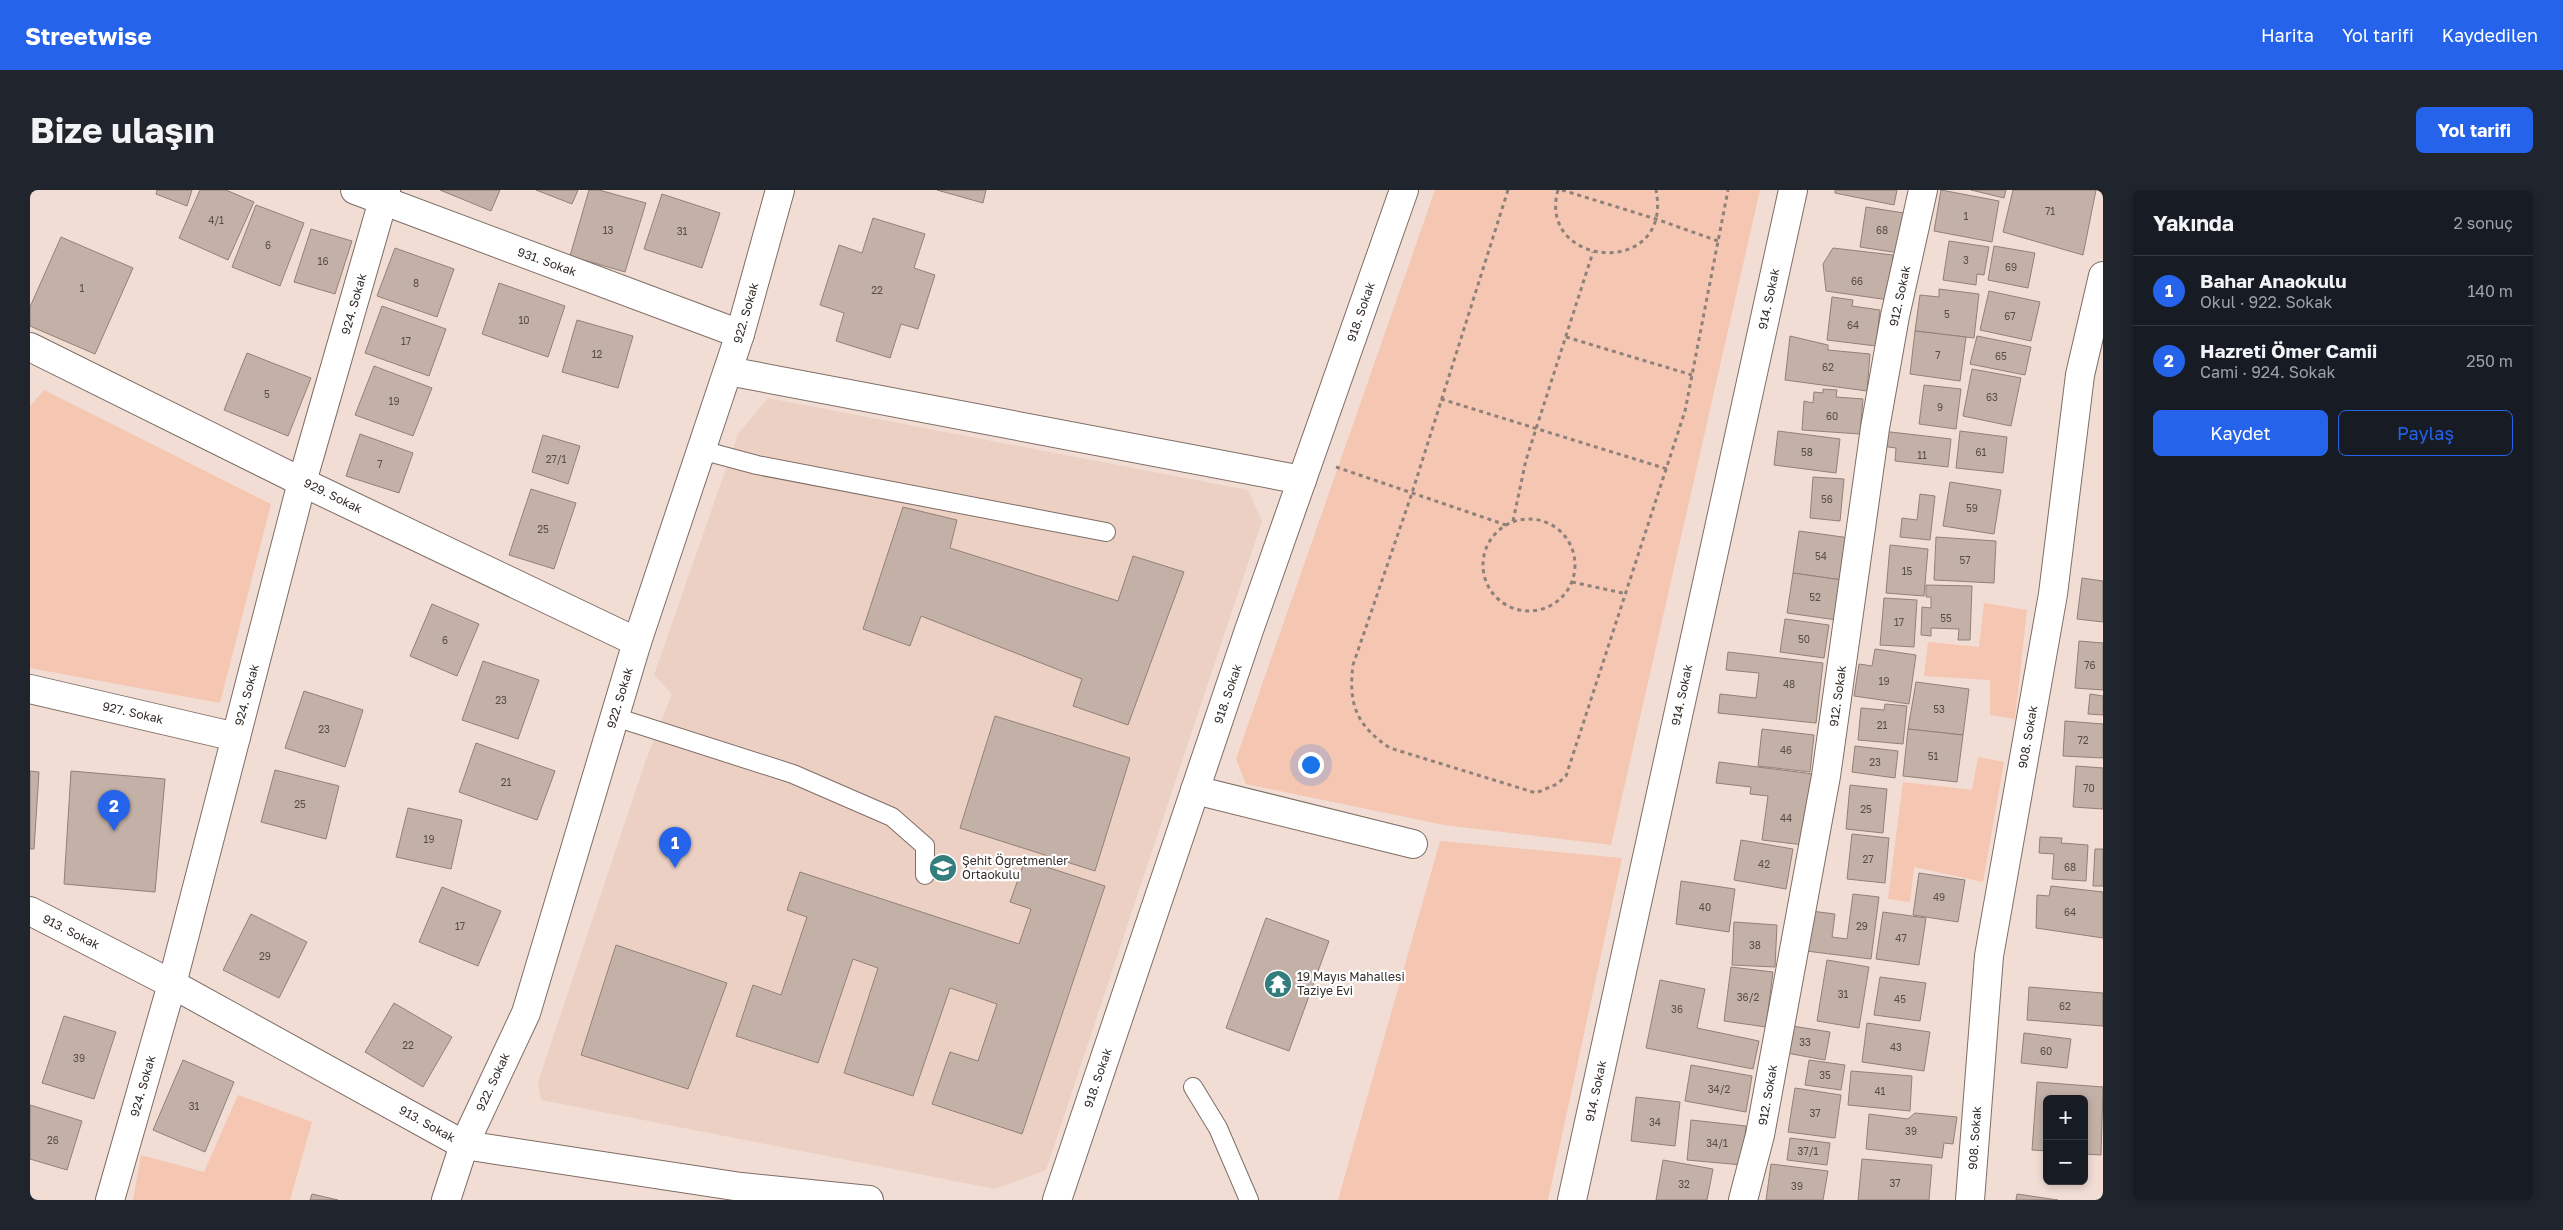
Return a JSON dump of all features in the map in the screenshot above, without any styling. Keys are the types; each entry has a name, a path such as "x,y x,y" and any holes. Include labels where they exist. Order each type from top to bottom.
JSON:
{"street":[{"name":"931. Sokak","path":"355,190 385,196 740,334"},
{"name":"922. Sokak","path":"446,1200 464,1145 526,1013 637,642 740,334 780,190"},
{"name":"918. Sokak","path":"1057,1200 1195,790 1404,190"},
{"name":"914. Sokak","path":"1572,1200 1793,190"},
{"name":"912. Sokak","path":"1743,1200 1760,1135 1826,776 1875,428 1896,316 1923,190"},
{"name":"924. Sokak","path":"110,1200 172,984 302,482 385,196"},
{"name":"908. Sokak","path":"1970,1200 1989,956 2053,594 2080,375 2103,276"},
{"name":"929. Sokak","path":"30,347 302,482 637,642"},
{"path":"728,371 1306,469"},
{"name":"927. Sokak","path":"30,689 236,737"},
{"path":"1195,790 1413,844"},
{"name":"913. Sokak","path":"30,910 172,984 464,1145 739,1193 869,1200"}],"lane":[{"path":"701,450 757,465 1106,532"},
{"path":"615,717 793,774 892,817 925,846 925,875"},
{"path":"1193,1087 1218,1128 1249,1200"}],"path":[{"path":"1508,190 1412,493 1353,665 1351,682 1352,697 1358,718 1371,735 1390,748 1536,793 1557,784 1566,776 1627,594 1685,411 1728,190"},
{"path":"1558,190 1556,212 1562,228 1572,241 1593,252 1619,253 1636,246 1648,234 1656,219 1658,201 1656,190"},
{"path":"1562,190 1656,219 1718,241"},
{"path":"1513,520 1526,460 1593,252"},
{"path":"1566,337 1692,375"},
{"path":"1441,399 1666,469"},
{"path":"1306,469 1412,493 1506,525"},
{"path":"1529,518 1544,520 1568,538 1574,552 1576,567 1572,582 1564,595 1553,605 1539,610 1523,611 1508,606 1496,597 1486,585 1482,570 1483,554 1489,540 1513,520 1529,518"},
{"path":"1572,582 1627,594"}],"shaded area":[{"path":"1435,190 1760,190 1611,845 1444,825 1246,784 1236,759"},
{"path":"44,390 271,504 220,703 30,668 30,406"},
{"path":"768,398 1248,490 1262,521 1046,1170 995,1189 541,1100 538,1082 646,760 672,694 654,675 738,434"},
{"path":"1984,603 2027,610 2015,719 1990,715 1990,680 1924,676 1928,642 1979,647"},
{"path":"1978,757 2004,762 1983,882 1914,867 1910,902 1888,899 1903,782 1972,790"},
{"path":"1440,841 1622,858 1548,1200 1338,1200"},
{"path":"238,1095 312,1122 290,1200 133,1200 141,1155 204,1172"}],"building":[{"path":"157,190 192,190 187,206 156,194"},
{"path":"200,190 226,190 254,202 228,260 179,238"},
{"path":"440,190 500,190 491,211"},
{"path":"536,190 578,190 572,204"},
{"path":"589,190 599,190 646,203 625,272 570,256"},
{"path":"937,190 986,190 983,203"},
{"path":"1835,190 1897,190 1894,205 1835,193"},
{"path":"1941,190 1999,201 1992,242 1934,231"},
{"path":"1971,190 2006,190 2004,198"},
{"path":"2013,190 2096,190 2083,255 2003,232"},
{"path":"662,194 720,213 702,268 644,249"},
{"path":"256,205 304,223 280,286 232,267"},
{"path":"1866,207 1904,213 1899,253 1860,247"},
{"path":"873,218 925,234 914,268 935,275 918,329 901,324 890,358 836,341 844,313 820,305 839,245 862,253"},
{"path":"311,229 352,241 335,294 294,282"},
{"path":"61,237 133,268 95,354 30,326 30,307"},
{"path":"1949,241 1989,247 1984,275 1977,274 1976,285 1943,280"},
{"path":"1994,246 2035,253 2028,288 1988,280"},
{"path":"395,248 454,269 437,317 377,296"},
{"path":"1833,248 1893,255 1889,300 1826,291 1823,264"},
{"path":"499,283 565,306 548,357 482,334"},
{"path":"1939,289 1979,294 1974,338 1915,331 1920,295 1939,297"},
{"path":"1989,291 2040,302 2031,341 1980,330"},
{"path":"1832,297 1853,300 1852,306 1880,310 1876,346 1827,340"},
{"path":"382,306 446,329 429,376 365,353"},
{"path":"577,320 633,336 618,388 562,372"},
{"path":"1915,331 1966,337 1960,381 1910,374"},
{"path":"1790,336 1828,345 1828,350 1870,354 1867,391 1785,380"},
{"path":"1977,336 2031,347 2025,375 1970,364"},
{"path":"247,353 311,378 288,436 224,410"},
{"path":"374,366 432,388 413,436 355,415"},
{"path":"1972,369 2021,378 2011,426 1963,416"},
{"path":"1924,385 1961,389 1956,429 1919,424"},
{"path":"1823,389 1837,390 1836,397 1863,399 1860,434 1802,430 1804,401 1813,403 1814,392 1823,393"},
{"path":"1778,431 1840,439 1836,473 1774,465"},
{"path":"1882,431 1951,439 1948,467 1895,461 1896,448 1881,446"},
{"path":"1960,431 2007,437 2003,473 1956,468"},
{"path":"360,434 413,453 399,493 346,476"},
{"path":"543,435 580,446 568,484 532,472"},
{"path":"1813,477 1844,479 1840,521 1810,518"},
{"path":"1950,482 2001,490 1994,534 1943,526"},
{"path":"531,489 576,503 554,569 509,555"},
{"path":"1920,494 1935,496 1930,540 1900,537 1902,518 1917,520"},
{"path":"903,507 957,520 950,548 1118,601 1133,556 1184,572 1128,725 1073,706 1082,679 921,616 910,646 863,629"},
{"path":"1799,531 1850,538 1842,580 1793,573"},
{"path":"1936,537 1996,541 1994,583 1934,580"},
{"path":"1890,545 1928,549 1924,596 1886,593"},
{"path":"1793,573 1842,580 1837,620 1787,613"},
{"path":"2082,578 2103,581 2103,622 2077,619"},
{"path":"1926,585 1972,586 1970,640 1958,640 1959,629 1931,628 1931,636 1921,635 1922,607 1931,608 1931,597 1926,597"},
{"path":"1884,598 1917,600 1914,647 1880,645"},
{"path":"432,604 479,624 457,676 410,656"},
{"path":"1785,619 1829,625 1824,658 1780,652"},
{"path":"2079,641 2103,643 2103,690 2075,688"},
{"path":"1875,649 1916,655 1909,704 1854,696 1859,664 1872,666"},
{"path":"1728,652 1823,663 1816,723 1718,713 1720,694 1756,698 1759,673 1726,670"},
{"path":"483,661 539,680 518,739 462,720"},
{"path":"1916,682 1969,689 1963,735 1908,729"},
{"path":"304,691 363,710 345,767 285,748"},
{"path":"2090,694 2103,696 2103,715 2088,714"},
{"path":"1885,704 1907,706 1903,744 1858,740 1861,708 1884,710"},
{"path":"995,716 1130,758 1095,871 960,828"},
{"path":"2065,721 2103,724 2103,758 2063,756"},
{"path":"1762,729 1814,735 1810,772 1758,766"},
{"path":"1908,729 1963,735 1957,782 1903,776"},
{"path":"476,743 555,771 537,820 459,792"},
{"path":"1855,746 1898,751 1895,778 1852,772"},
{"path":"1719,762 1813,774 1804,845 1762,840 1768,796 1750,794 1751,787 1716,783"},
{"path":"2076,766 2103,768 2103,809 2073,807"},
{"path":"275,770 339,786 326,839 261,822"},
{"path":"30,771 39,772 34,849 30,849"},
{"path":"71,771 165,779 155,892 64,884"},
{"path":"1850,785 1887,789 1883,833 1846,829"},
{"path":"408,808 462,820 451,869 396,857"},
{"path":"1852,834 1889,838 1885,883 1847,879"},
{"path":"2040,837 2062,838 2061,843 2088,845 2086,881 2052,879 2054,854 2039,853"},
{"path":"1741,840 1793,849 1786,889 1734,880"},
{"path":"2095,849 2103,849 2103,886 2093,886"},
{"path":"1025,860 1105,886 1022,1134 932,1104 950,1052 978,1061 997,1004 950,988 913,1096 844,1073 878,968 853,959 818,1063 736,1036 753,985 781,995 807,917 787,910 800,872 1019,944 1031,909 1010,902"},
{"path":"1919,873 1965,880 1958,922 1913,915"},
{"path":"1681,881 1735,889 1729,932 1676,924"},
{"path":"2051,886 2103,892 2103,938 2036,928 2037,895 2049,896"},
{"path":"442,887 501,911 478,966 419,942"},
{"path":"1853,894 1879,897 1871,959 1806,951 1811,911 1835,914 1832,937 1847,939"},
{"path":"1883,912 1926,918 1919,965 1876,959"},
{"path":"251,914 307,942 279,998 223,970"},
{"name":"19 Mayıs Mahallesi Taziye Evi","path":"1266,918 1329,941 1289,1051 1226,1028"},
{"path":"1734,922 1777,925 1775,967 1732,965"},
{"path":"616,945 727,983 688,1089 581,1055"},
{"path":"1827,960 1869,967 1859,1028 1817,1021"},
{"path":"1731,967 1773,972 1766,1027 1724,1021"},
{"path":"1880,977 1926,983 1920,1021 1874,1015"},
{"path":"1660,980 1705,989 1697,1028 1759,1041 1753,1069 1646,1048"},
{"path":"2029,987 2103,993 2103,1026 2027,1020"},
{"path":"394,1003 452,1037 423,1087 365,1052"},
{"path":"64,1016 116,1032 94,1099 42,1083"},
{"path":"1867,1023 1930,1032 1924,1071 1862,1062"},
{"path":"1786,1025 1830,1032 1825,1060 1781,1052"},
{"path":"2024,1033 2071,1039 2067,1068 2021,1063"},
{"path":"183,1060 234,1082 205,1152 153,1130"},
{"path":"1809,1060 1845,1065 1841,1090 1805,1085"},
{"path":"1691,1065 1752,1076 1746,1112 1685,1101"},
{"path":"1851,1071 1912,1076 1910,1111 1848,1105"},
{"path":"2037,1082 2103,1087 2101,1155 2088,1154 2088,1095 2043,1095 2043,1151 2032,1150"},
{"path":"1795,1088 1841,1095 1835,1138 1788,1132"},
{"path":"1636,1097 1680,1102 1675,1146 1631,1141"},
{"path":"30,1105 82,1121 67,1170 30,1159"},
{"path":"1915,1113 1957,1117 1953,1144 1944,1143 1942,1158 1866,1149 1869,1114 1908,1119"},
{"path":"1691,1120 1746,1126 1742,1165 1687,1160"},
{"path":"1790,1138 1830,1143 1827,1165 1787,1160"},
{"path":"1862,1159 1932,1165 1929,1200 1858,1200"},
{"path":"1663,1160 1713,1169 1707,1200 1656,1200"},
{"path":"1771,1164 1828,1171 1823,1200 1766,1200"},
{"path":"312,1194 338,1200 310,1200"},
{"path":"2017,1194 2058,1200 2016,1200"}],"place":[{"name":"Hazreti Ömer Camii","path":"114,831"},
{"name":"Bahar Anaokulu","path":"675,868"},
{"name":"Şehit Öğretmenler Ortaokulu","path":"943,868"},
{"name":"19 Mayıs Mahallesi Taziye Evi","path":"1278,984"}]}
